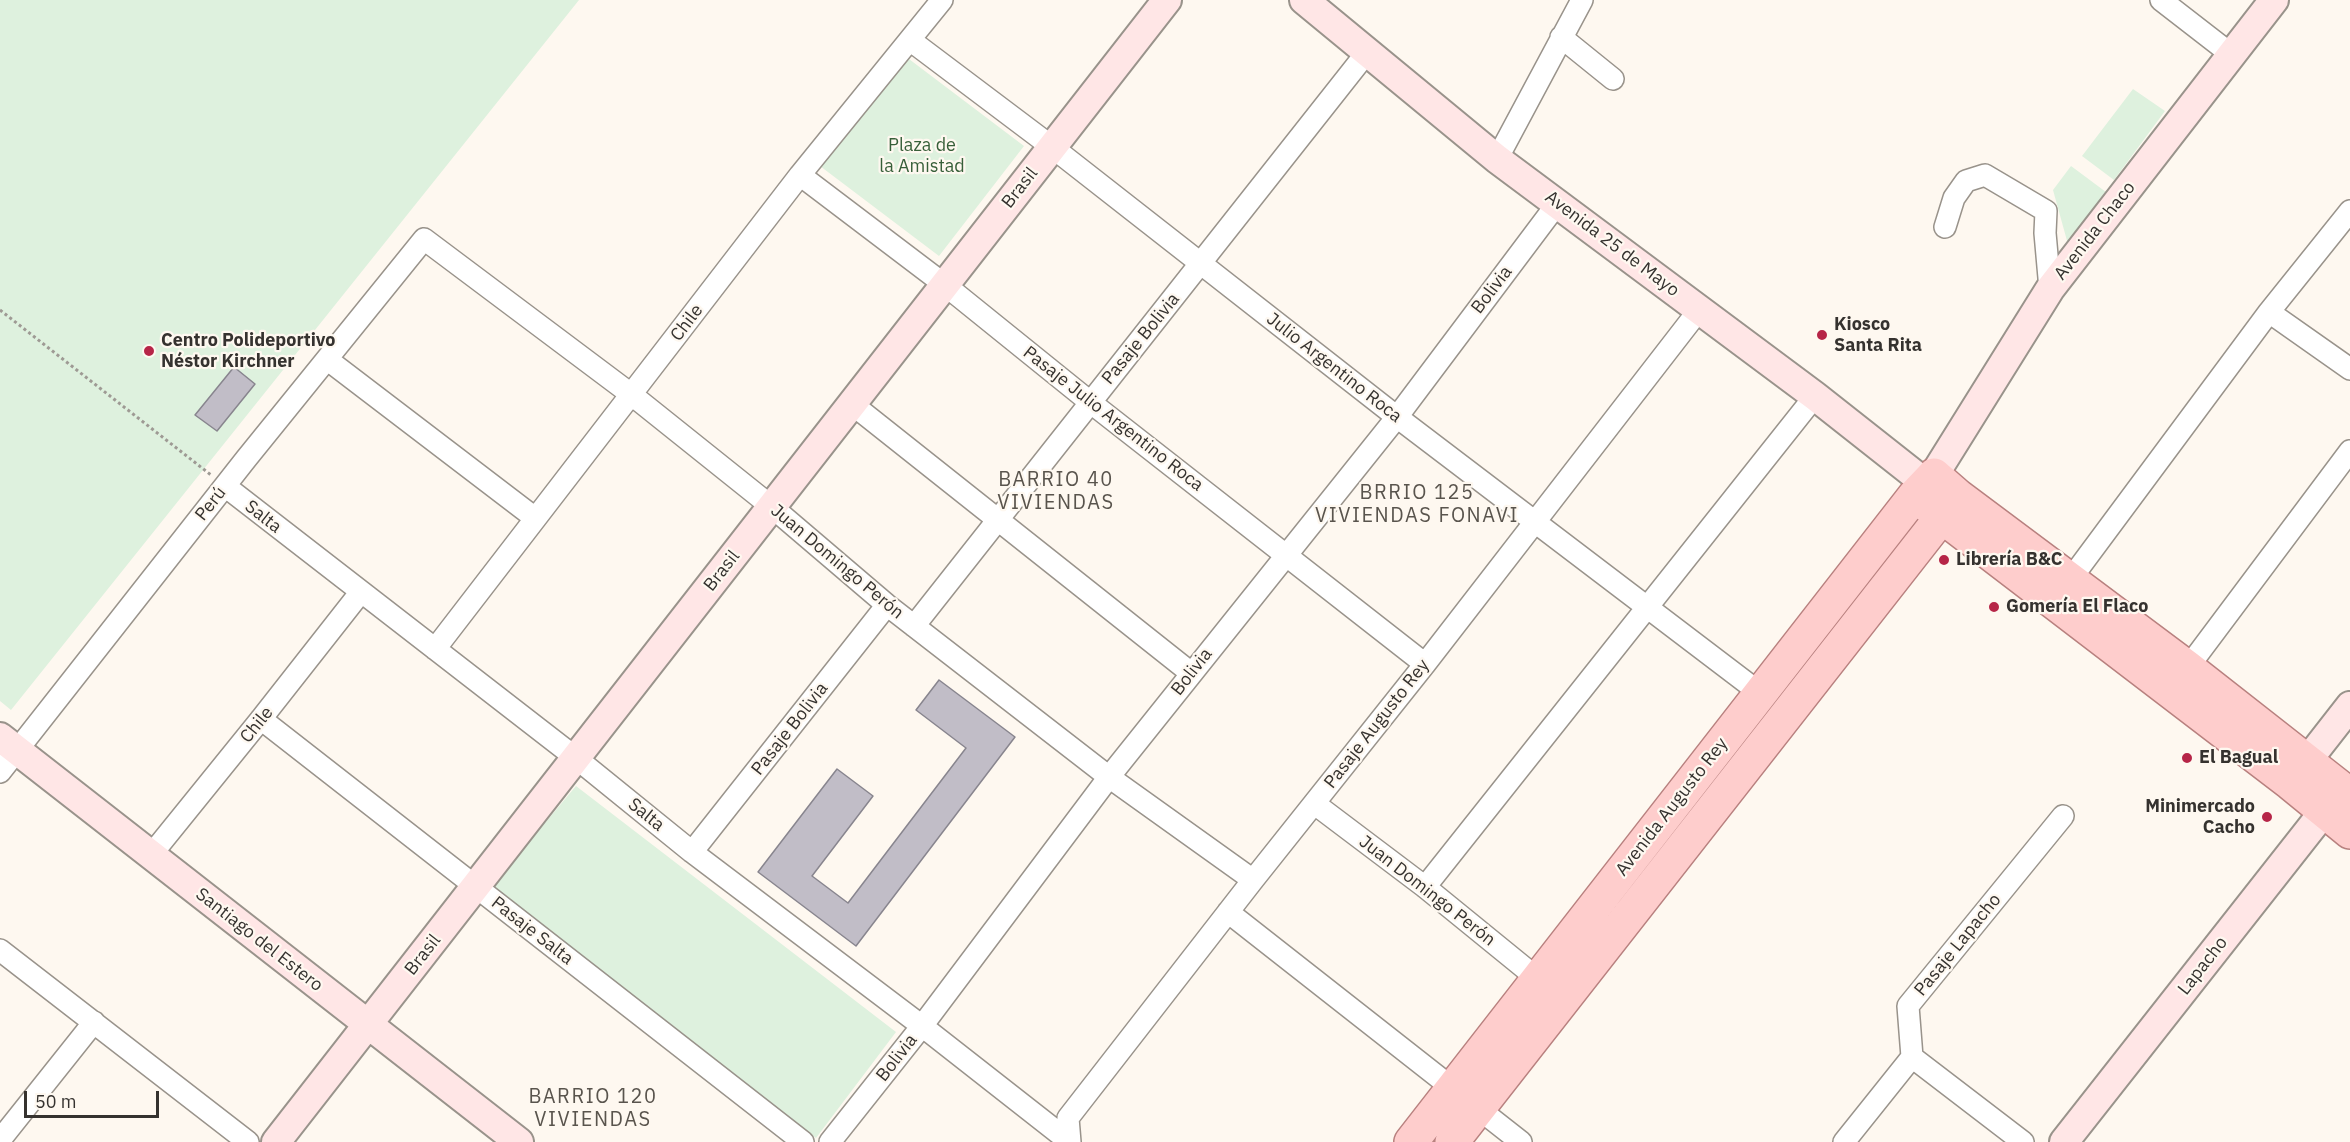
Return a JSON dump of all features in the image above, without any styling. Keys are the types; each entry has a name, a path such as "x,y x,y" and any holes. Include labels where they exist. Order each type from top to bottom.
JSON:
{"main road":[{"name":"Avenida 25 de Mayo","path":"1924,484 1950,507 2299,772 2339,798 2350,832"},
{"name":"Avenida Augusto Rey","path":"1411,1142 1924,484"},
{"name":"Avenida Augusto Rey","path":"1452,1142 1950,507"}],"street":[{"name":"Chile","path":"435,650 800,175 942,0"},
{"name":"Brasil","path":"276,1142 1167,0"},
{"name":"Avenida 25 de Mayo","path":"1304,0 1497,159 1815,396 1924,484"},
{"path":"1497,159 1582,0"},
{"path":"2161,0 2232,56"},
{"name":"Avenida Chaco","path":"1924,484 2050,289 2274,0"},
{"path":"1561,37 1613,79"},
{"name":"Julio Argentino Roca","path":"910,40 1052,147 1397,417 1760,693"},
{"name":"Pasaje Bolivia","path":"914,626 1368,51"},
{"name":"Pasaje Julio Argentino Roca","path":"800,175 945,285 1090,402 1425,664"},
{"path":"1945,227 1954,198 1966,181 1985,175 2046,211 2045,233 2050,289"},
{"name":"Bolivia","path":"830,1142 922,1026 1109,777 1285,554 1397,417 1557,204"},
{"path":"2062,591 2269,312 2350,211"},
{"name":"Juan Domingo Perón","path":"424,238 632,395 772,507 914,626 1109,777 1253,880"},
{"name":"Perú","path":"5,753 328,360 424,238"},
{"name":"Pasaje Augusto Rey","path":"1070,1142 1068,1118 1425,664 1699,310"},
{"path":"2269,312 2350,369"},
{"path":"328,360 535,518"},
{"path":"1425,887 1815,396"},
{"path":"852,404 1191,673"},
{"path":"2179,680 2350,451"},
{"name":"Salta","path":"225,486 576,758 692,852 922,1026 1070,1142"},
{"name":"Chile","path":"151,855 360,592"},
{"name":"Pasaje Bolivia","path":"692,852 887,604"},
{"path":"2299,772 2350,706"},
{"name":"Pasaje Salta","path":"261,719 803,1142"},
{"name":"Santiago del Estero","path":"5,753 151,855 519,1142"},
{"name":"Lapacho","path":"2064,1142 2339,798"},
{"name":"Juan Domingo Perón","path":"1315,804 1425,887 1538,979"},
{"name":"Pasaje Lapacho","path":"1912,1056 1908,1006 2063,816"},
{"path":"1228,912 1521,1142"},
{"path":"0,950 248,1142"},
{"path":"0,1140 94,1022"},
{"path":"1844,1142 1912,1056 2023,1142"}],"path":[{"path":"0,310 225,486"}],"green space":[{"name":"Centro Polideportivo Néstor Kirchner","path":"0,0 579,0 11,710 0,701"},
{"name":"Plaza de la Amistad","path":"905,56 1024,146 939,256 820,166"},
{"path":"2133,89 2165,111 2114,180 2082,156"},
{"path":"2071,166 2110,195 2069,248 2053,190"},
{"path":"576,786 896,1032 816,1138 491,887"}],"building":[{"path":"234,367 255,384 217,431 195,415"},
{"path":"939,680 1015,737 856,946 758,872 837,769 873,796 812,876 848,903 966,748 916,710"}],"place":[{"name":"Kiosco Santa Rita","path":"1822,335"},
{"name":"Centro Polideportivo Néstor Kirchner","path":"149,351"},
{"name":"Librería B&C","path":"1944,560"},
{"name":"Gomería El Flaco","path":"1994,607"},
{"name":"El Bagual","path":"2187,758"},
{"name":"Minimercado Cacho","path":"2267,817"}],"district":[{"name":"BARRIO 40 VIVIENDAS","path":"1056,492"},
{"name":"BRRIO 125 VIVIENDAS FONAVI","path":"1417,504"},
{"name":"BARRIO 120 VIVIENDAS","path":"593,1108"}]}
